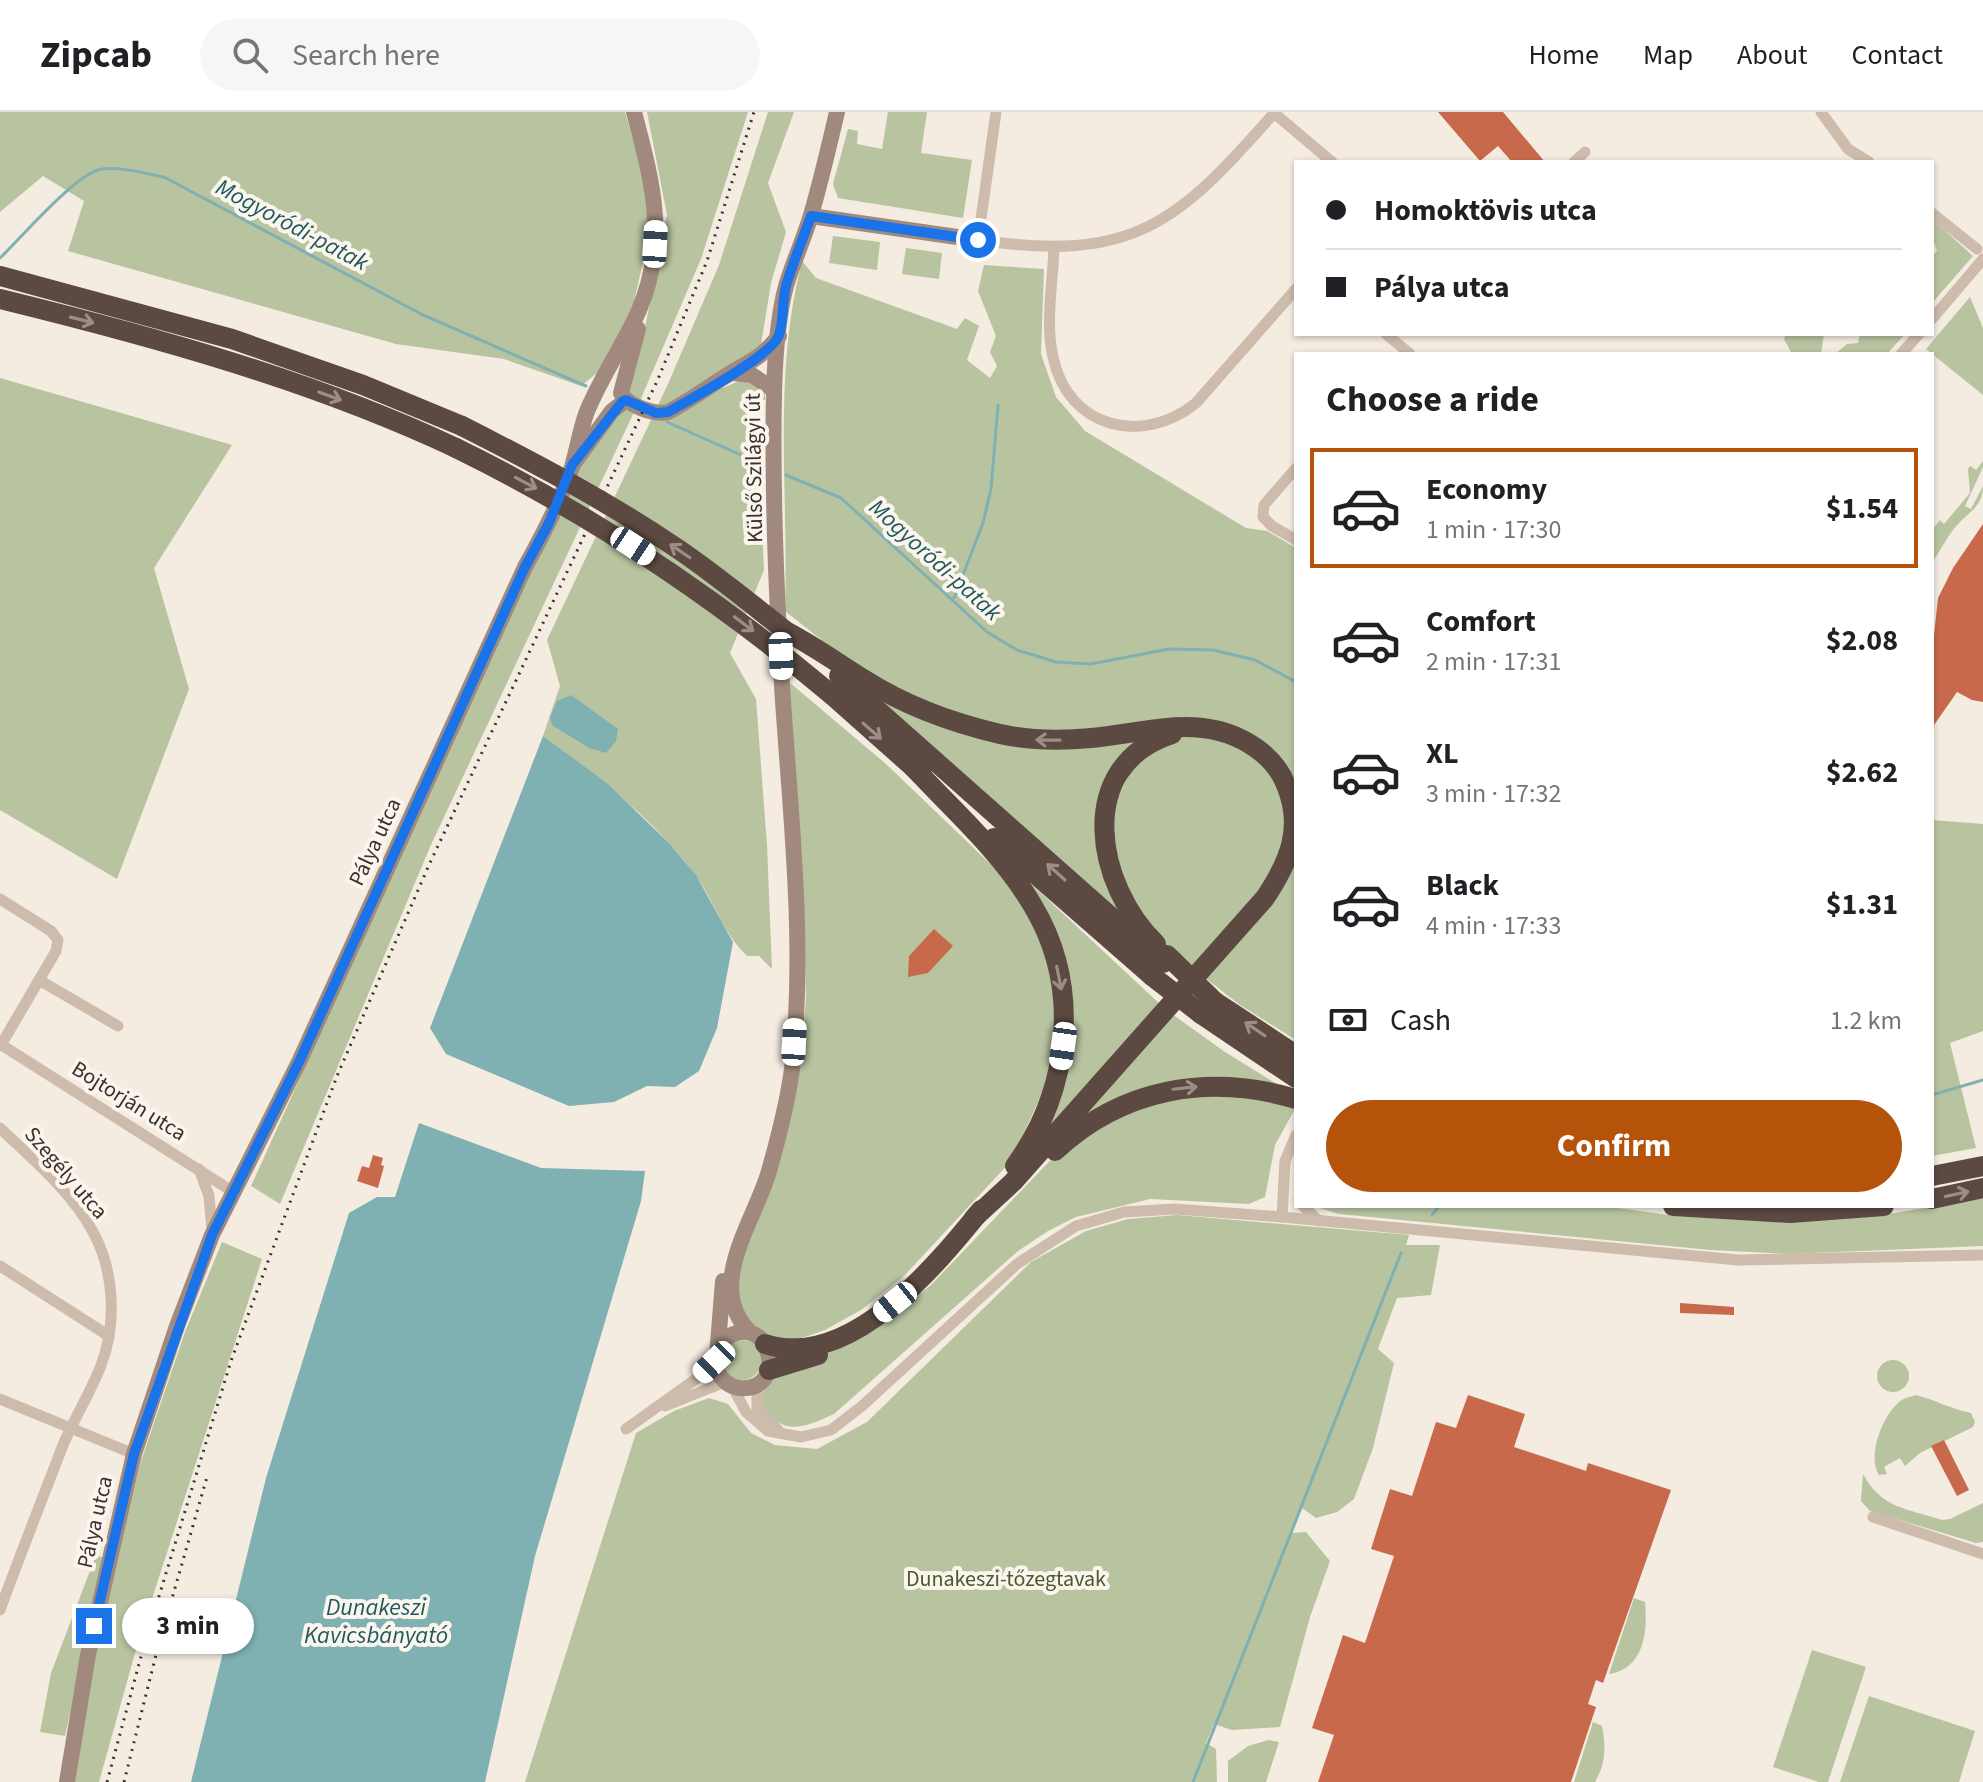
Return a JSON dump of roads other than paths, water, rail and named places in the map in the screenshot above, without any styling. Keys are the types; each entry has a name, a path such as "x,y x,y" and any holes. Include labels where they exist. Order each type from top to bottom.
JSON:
{"highway":[{"path":"0,276 232,339 363,385 462,426 630,517 706,569 839,670 1208,1008 1294,1076"},
{"path":"3,300 261,372 362,408 456,448 575,510 653,559 750,629 832,695 913,767 1161,965"},
{"path":"763,1377 840,1346 903,1306 929,1285 1013,1182 1265,898 1285,866 1294,839 1294,812 1280,771 1246,741 1219,731 1181,725 1093,738 1026,739 977,729 927,711 839,670"},
{"path":"1161,965 1143,932 1123,905 1113,878 1104,831 1109,796 1121,769 1153,741 1188,731 1219,731"},
{"path":"913,767 984,841 1033,905 1055,957 1061,984 1063,1046 1059,1073 1049,1104 1025,1152 981,1219"},
{"path":"1208,1008 1294,1054"},
{"path":"758,1338 780,1349 803,1349 831,1341 875,1318 914,1287 1063,1143 1089,1123 1141,1097 1172,1089 1211,1086 1260,1090 1294,1098"},
{"path":"1934,1176 1983,1166"},
{"path":"1934,1199 1983,1188"},
{"path":"1706,1208 1790,1213 1857,1208"}],"street":[{"path":"634,112 656,198 656,222 654,253 640,308 638,332 621,393 626,400 656,413 668,412 765,353 779,336"},
{"name":"Külső Szilágyi út","path":"780,1124 792,1064 797,919 795,841 778,593 774,390 786,286 811,216 837,112"},
{"path":"978,240 996,112"},
{"path":"811,216 978,240 1077,246 1131,235 1167,217 1216,178 1275,112 1330,160"},
{"path":"1821,112 1848,149 1866,160"},
{"path":"1576,160 1585,152"},
{"path":"1934,215 1980,254 1934,316"},
{"path":"1054,247 1051,343 1059,377 1069,396 1085,410 1117,425 1150,426 1182,414 1196,403 1294,291"},
{"path":"572,465 591,404 640,308"},
{"path":"1903,352 1917,336"},
{"path":"740,369 776,366"},
{"path":"740,369 774,390"},
{"path":"572,465 612,411 626,400"},
{"name":"Pálya utca","path":"67,1782 88,1655 134,1454 212,1235 299,1062 525,567 549,523 572,465"},
{"path":"1294,470 1264,505 1263,517 1294,539"},
{"path":"0,899 51,931 58,940 56,951 0,1045"},
{"path":"39,980 118,1026"},
{"name":"Bojtorján utca","path":"0,1045 235,1193"},
{"path":"780,1124 769,1173 737,1254 731,1279 733,1307 740,1322 758,1338 770,1361 763,1377 757,1408 783,1434"},
{"path":"626,1429 696,1379 714,1362 720,1343 723,1278 728,1251 759,1168 780,1124"},
{"name":"Szegély utca","path":"0,1128 45,1172 93,1231 104,1256 111,1295 109,1336 100,1367 70,1428 0,1610"},
{"path":"1282,1217 1285,1161 1294,1140"},
{"name":"Pálya utca","path":"198,1169 207,1190 212,1235"},
{"path":"207,1190 217,1180"},
{"path":"1285,1182 1294,1194"},
{"path":"1305,1208 1319,1222"},
{"path":"714,1362 746,1412 768,1431 801,1437 831,1430 862,1406 1017,1264 1076,1226 1124,1212 1151,1209 1282,1217 1738,1260 1983,1255"},
{"path":"0,1266 109,1336"},
{"path":"720,1343 728,1335 758,1338"},
{"path":"640,1418 690,1394 729,1384 749,1387 763,1377"},
{"path":"0,1399 134,1454"},
{"path":"1873,1517 1983,1554"}],"water":[{"path":"571,695 618,729 616,741 606,753 589,748 552,725 550,717 557,701"},
{"path":"543,736 608,784 670,844 696,875 733,942 717,1028 699,1071 675,1087 647,1086 614,1102 569,1106 446,1054 430,1028"},
{"name":"Dunakeszi Kavicsbányató","path":"419,1123 541,1168 645,1171 641,1201 535,1556 485,1782 191,1782 266,1478 349,1213 377,1197 395,1197"}],"waterway":[{"name":"Mogyoródi-patak","path":"0,258 64,193 91,173 118,169 164,177 423,315 586,386"},
{"path":"954,598 983,523 991,489 998,405"},
{"name":"Mogyoródi-patak","path":"667,422 759,463"},
{"name":"Mogyoródi-patak","path":"786,475 841,498 987,632 1017,650 1056,662 1091,664 1169,649 1213,650 1255,660 1294,681"},
{"name":"Mogyoródi-patak","path":"1934,1094 1983,1080"},
{"path":"1432,1215 1437,1208"},
{"path":"1193,1782 1401,1253"}],"railway":[{"path":"107,1782 145,1642 231,1361 337,1076 429,865 658,379 707,261 754,112"},
{"path":"124,1782 158,1647 207,1477"}],"park label":[{"name":"Dunakeszi-tőzegtavak","path":"1006,1579"}]}
